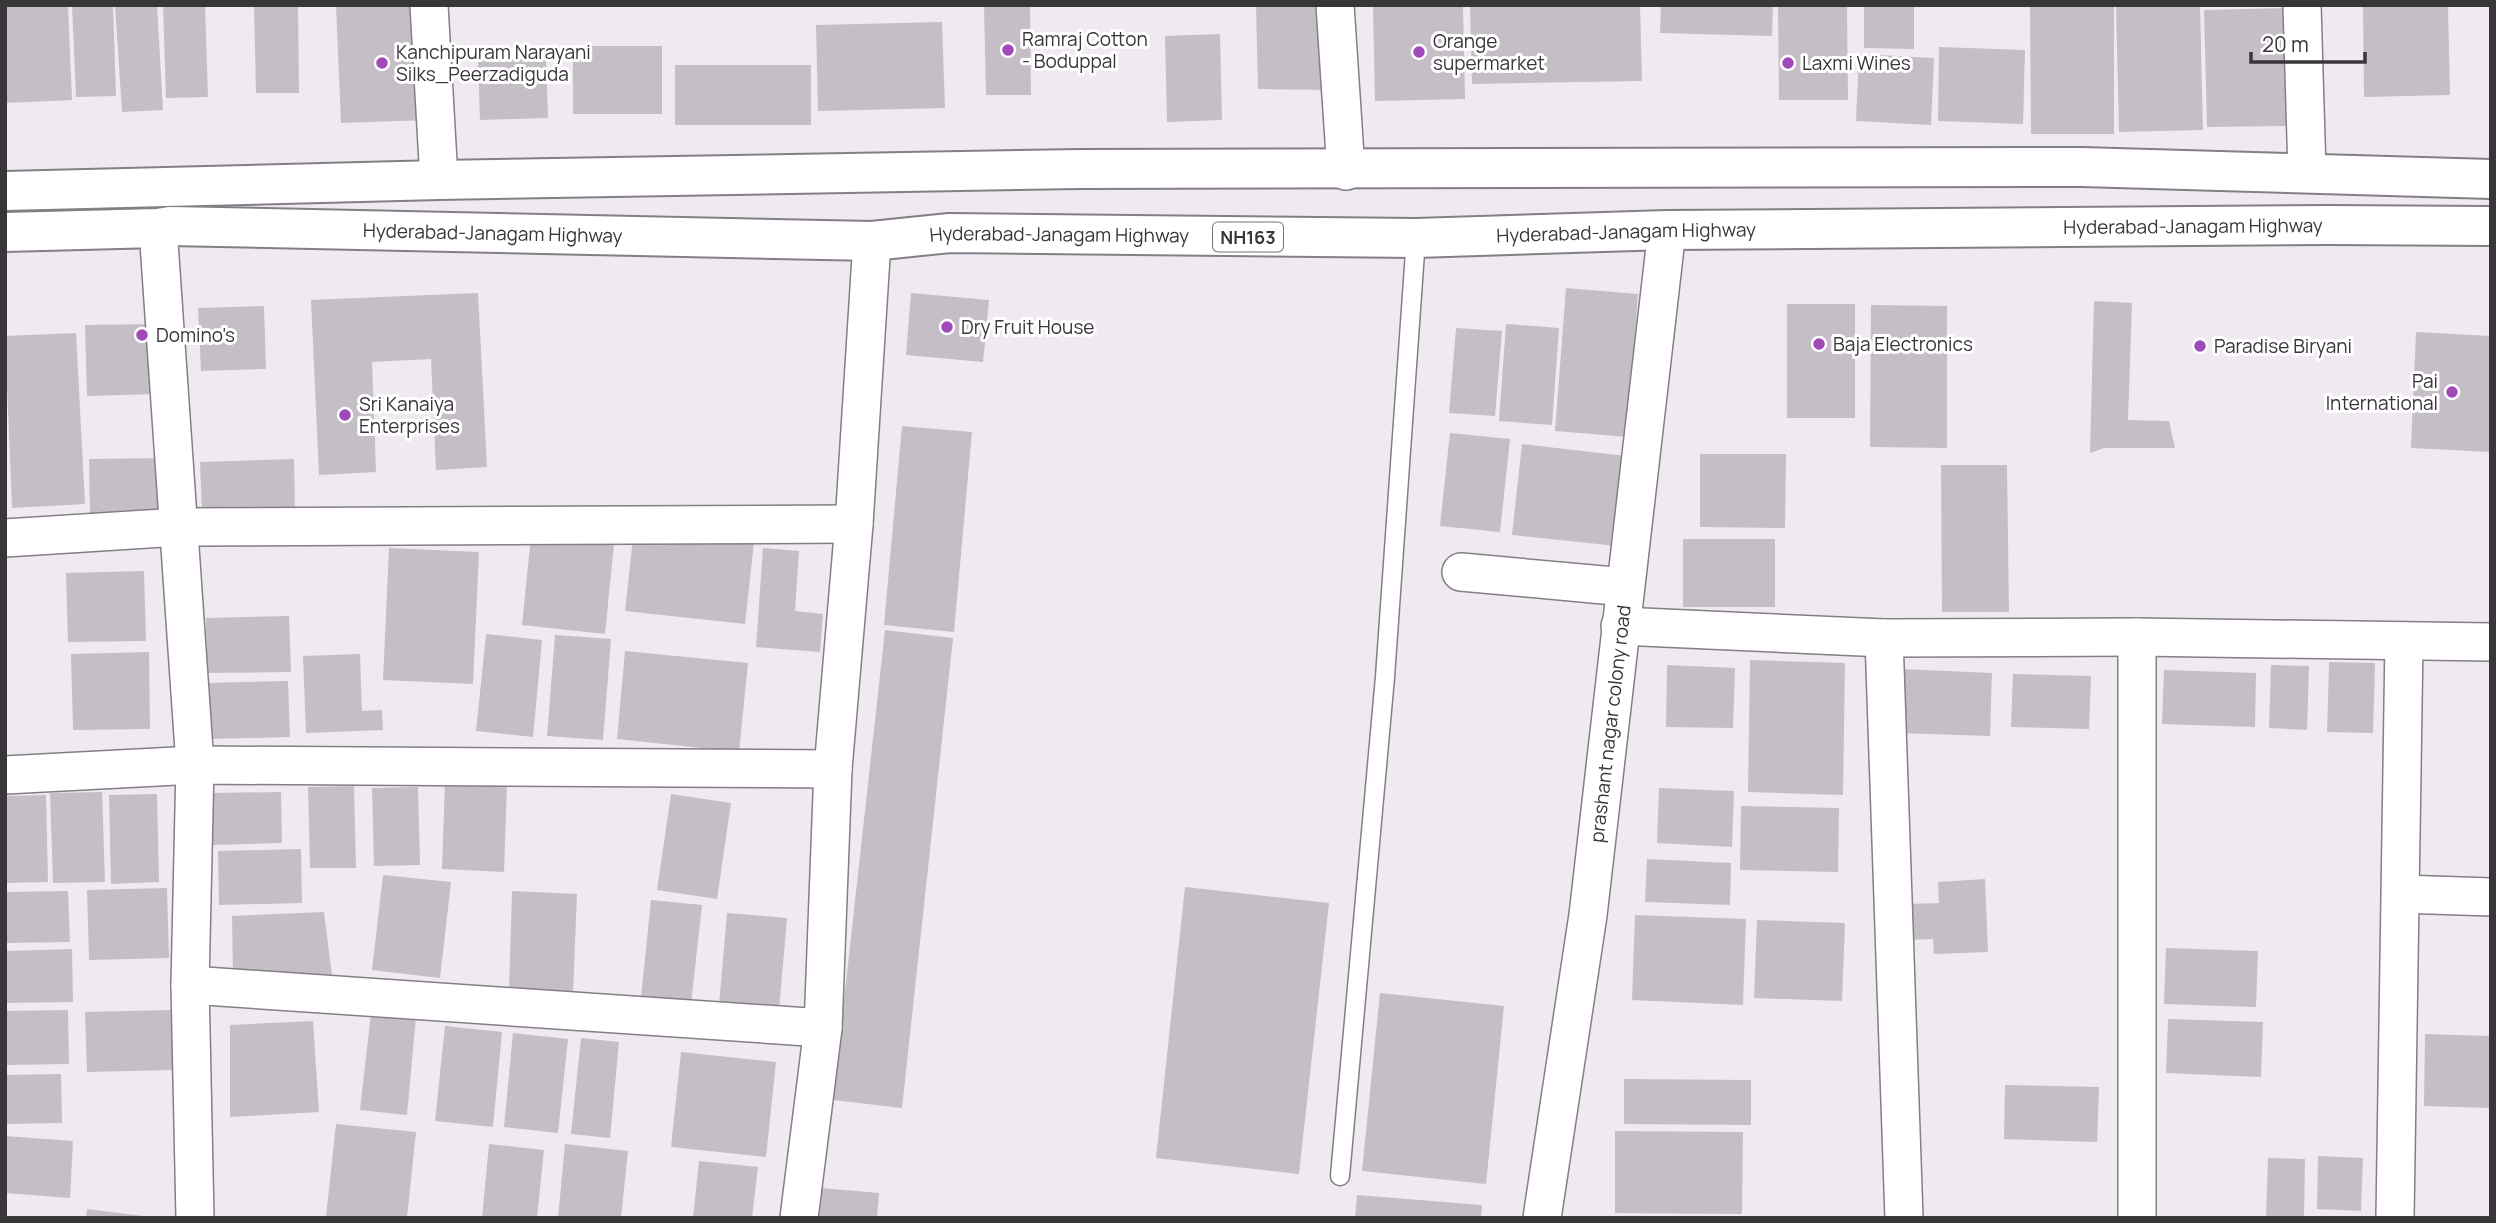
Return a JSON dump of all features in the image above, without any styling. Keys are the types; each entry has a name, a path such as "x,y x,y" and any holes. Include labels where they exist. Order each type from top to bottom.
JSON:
{"highway":[{"path":"5,191 966,170 2082,167 2491,179"},
{"path":"2082,167 2084,227"},
{"name":"Hyderabad-Janagam Highway","path":"5,232 170,226 872,241 950,233 1416,238 1667,230 2491,226"}],"street":[{"path":"429,5 439,180"},
{"path":"1335,5 1346,171"},
{"path":"2302,5 2307,173"},
{"path":"158,228 195,765 190,985 195,1218"},
{"name":"prashant nagar colony road","path":"1542,1218 1588,915 1667,230"},
{"path":"799,1218 823,1028 833,769 854,524 872,241"},
{"path":"5,538 179,527 854,524"},
{"path":"1461,572 1625,587"},
{"path":"1620,626 1884,638 2137,637 2491,642"},
{"path":"2137,637 2137,1218"},
{"path":"1884,638 1904,1218"},
{"path":"2395,1218 2404,641"},
{"path":"5,775 195,765 833,769"},
{"path":"2402,894 2491,897"},
{"path":"190,985 823,1028"}],"lane":[{"path":"1340,1176 1385,677 1416,238"}],"building":[{"path":"5,5 68,5 72,100 5,103"},
{"path":"72,5 113,5 116,96 76,97"},
{"path":"115,5 157,5 163,110 122,112"},
{"path":"163,5 205,5 208,97 166,98"},
{"path":"254,5 298,5 299,93 256,93"},
{"name":"Kanchipuram Narayani Silks_Peerzadiguda","path":"336,5 424,5 429,120 341,123"},
{"name":"Ramraj Cotton - Boduppal","path":"984,5 1030,5 1031,95 986,95"},
{"path":"1256,5 1325,5 1331,90 1258,89"},
{"name":"Orange supermarket","path":"1373,5 1463,5 1465,99 1375,101"},
{"path":"1470,5 1640,5 1642,81 1472,84"},
{"path":"1661,5 1773,5 1772,36 1660,33"},
{"path":"1864,5 1914,5 1914,49 1864,48"},
{"path":"2030,5 2114,5 2114,134 2031,134"},
{"path":"2200,5 2203,130 2119,132 2116,6"},
{"path":"2363,5 2448,5 2450,95 2364,97"},
{"path":"1847,6 1848,100 1779,100 1778,7"},
{"path":"2290,8 2292,126 2207,127 2204,10"},
{"path":"942,22 945,108 818,111 816,25"},
{"path":"1220,34 1222,120 1167,122 1165,36"},
{"path":"573,46 662,46 662,114 573,114"},
{"path":"1939,47 2025,50 2023,124 1938,121"},
{"path":"1859,54 1934,58 1931,125 1856,121"},
{"path":"546,58 548,118 480,120 478,60"},
{"path":"675,65 811,65 811,125 675,125"},
{"path":"1566,288 1638,294 1628,437 1555,431"},
{"name":"Sri Kanaiya Enterprises","path":"478,293 487,467 436,470 431,359 372,362 376,472 319,475 311,300"},
{"name":"Dry Fruit House","path":"911,293 989,300 983,362 906,355"},
{"path":"2094,301 2132,303 2128,420 2169,421 2175,448 2104,448 2090,453"},
{"path":"1787,304 1855,304 1855,418 1787,418"},
{"path":"1871,305 1947,306 1947,448 1870,447"},
{"path":"264,306 266,369 201,371 198,308"},
{"path":"155,324 158,394 87,396 85,325"},
{"path":"1506,324 1559,328 1552,425 1499,421"},
{"path":"1456,328 1502,331 1495,416 1449,413"},
{"name":"Pai International","path":"2416,332 2491,336 2491,452 2411,448"},
{"path":"76,333 85,504 12,508 5,336"},
{"path":"902,426 972,432 954,632 884,625"},
{"path":"1450,433 1510,439 1500,532 1440,526"},
{"path":"1522,444 1626,456 1617,546 1512,535"},
{"path":"1700,454 1786,454 1785,528 1700,527"},
{"path":"164,458 165,513 90,513 89,459"},
{"path":"294,459 295,508 202,511 200,462"},
{"path":"1941,465 2007,465 2009,612 1942,612"},
{"path":"634,529 754,543 745,624 625,611"},
{"path":"531,536 614,544 605,634 522,625"},
{"path":"1683,539 1775,539 1775,607 1683,607"},
{"path":"389,548 479,552 473,684 383,680"},
{"path":"763,548 799,551 795,611 823,614 820,652 756,647"},
{"path":"144,571 146,641 68,642 66,573"},
{"path":"289,616 291,672 207,673 206,618"},
{"path":"885,630 953,638 902,1108 833,1100"},
{"path":"486,634 542,640 533,737 476,731"},
{"path":"555,635 611,639 603,740 547,736"},
{"path":"625,651 748,663 739,752 617,739"},
{"path":"149,652 150,729 73,730 71,654"},
{"path":"360,654 362,711 382,710 383,730 306,733 303,656"},
{"path":"1750,660 1845,663 1843,795 1748,792"},
{"path":"2329,662 2375,663 2373,733 2327,732"},
{"path":"1667,665 1735,668 1733,728 1666,727"},
{"path":"2271,665 2309,666 2307,730 2269,728"},
{"path":"1901,669 1992,673 1990,736 1899,733"},
{"path":"2164,670 2256,673 2255,727 2162,724"},
{"path":"2013,674 2091,676 2089,729 2011,727"},
{"path":"288,681 290,737 208,739 207,683"},
{"path":"445,781 507,783 504,872 442,869"},
{"path":"354,786 356,868 310,868 308,787"},
{"path":"418,787 420,865 374,866 372,788"},
{"path":"1659,788 1734,791 1732,847 1657,843"},
{"path":"102,792 105,882 53,883 50,793"},
{"path":"281,792 282,843 211,845 210,793"},
{"path":"157,794 159,882 111,884 109,795"},
{"path":"671,794 731,803 717,899 657,890"},
{"path":"46,795 48,882 5,883 5,796"},
{"path":"1741,806 1839,808 1838,872 1740,870"},
{"path":"301,849 302,903 219,905 218,851"},
{"path":"1647,859 1731,863 1730,905 1645,902"},
{"path":"383,875 451,882 440,978 372,970"},
{"path":"1985,879 1988,952 1934,954 1933,939 1908,940 1907,904 1939,903 1938,882"},
{"path":"1185,887 1329,903 1299,1174 1156,1158"},
{"path":"167,888 169,958 89,960 87,890"},
{"path":"68,891 70,942 5,943 5,892"},
{"path":"512,891 577,894 573,993 509,990"},
{"path":"651,900 702,905 691,1004 641,998"},
{"path":"324,912 332,975 233,978 232,916"},
{"path":"727,913 787,918 779,1010 719,1005"},
{"path":"1635,915 1746,919 1743,1005 1632,1000"},
{"path":"1757,920 1845,923 1842,1001 1754,998"},
{"path":"2166,948 2258,951 2256,1007 2164,1004"},
{"path":"72,949 73,1002 5,1003 5,951"},
{"path":"1380,993 1504,1006 1486,1184 1362,1171"},
{"path":"68,1010 69,1064 5,1065 5,1011"},
{"path":"171,1010 173,1070 87,1072 85,1012"},
{"path":"371,1013 416,1017 407,1115 360,1110"},
{"path":"2168,1019 2263,1022 2261,1077 2166,1073"},
{"path":"313,1021 319,1112 230,1117 230,1025"},
{"path":"445,1026 502,1032 493,1127 435,1121"},
{"path":"513,1033 568,1039 558,1133 504,1127"},
{"path":"2425,1034 2491,1036 2491,1108 2424,1106"},
{"path":"581,1038 619,1042 610,1138 571,1134"},
{"path":"681,1052 776,1062 766,1157 671,1147"},
{"path":"61,1074 62,1123 5,1124 5,1075"},
{"path":"1624,1079 1751,1080 1751,1125 1624,1124"},
{"path":"2005,1085 2099,1087 2097,1142 2004,1139"},
{"path":"336,1124 416,1132 407,1218 326,1217"},
{"path":"1615,1131 1743,1132 1742,1214 1615,1213"},
{"path":"5,1136 73,1141 70,1198 5,1193"},
{"path":"489,1144 544,1150 537,1218 482,1218"},
{"path":"565,1144 628,1151 621,1218 558,1218"},
{"path":"2318,1156 2363,1158 2361,1211 2317,1209"},
{"path":"2268,1158 2305,1159 2304,1218 2266,1217"},
{"path":"699,1161 758,1167 752,1218 693,1218"},
{"path":"821,1188 879,1193 877,1218 818,1218"},
{"path":"1357,1195 1482,1205 1481,1218 1355,1218"},
{"path":"87,1209 143,1216 143,1218 86,1218"}],"place":[{"name":"Ramraj Cotton - Boduppal","path":"1008,50"},
{"name":"Orange supermarket","path":"1419,52"},
{"name":"Kanchipuram Narayani Silks_Peerzadiguda","path":"382,63"},
{"name":"Laxmi Wines","path":"1788,63"},
{"name":"Dry Fruit House","path":"947,327"},
{"name":"Domino's","path":"142,335"},
{"name":"Baja Electronics","path":"1819,344"},
{"name":"Paradise Biryani","path":"2200,346"},
{"name":"Pai International","path":"2452,392"},
{"name":"Sri Kanaiya Enterprises","path":"345,415"}]}
